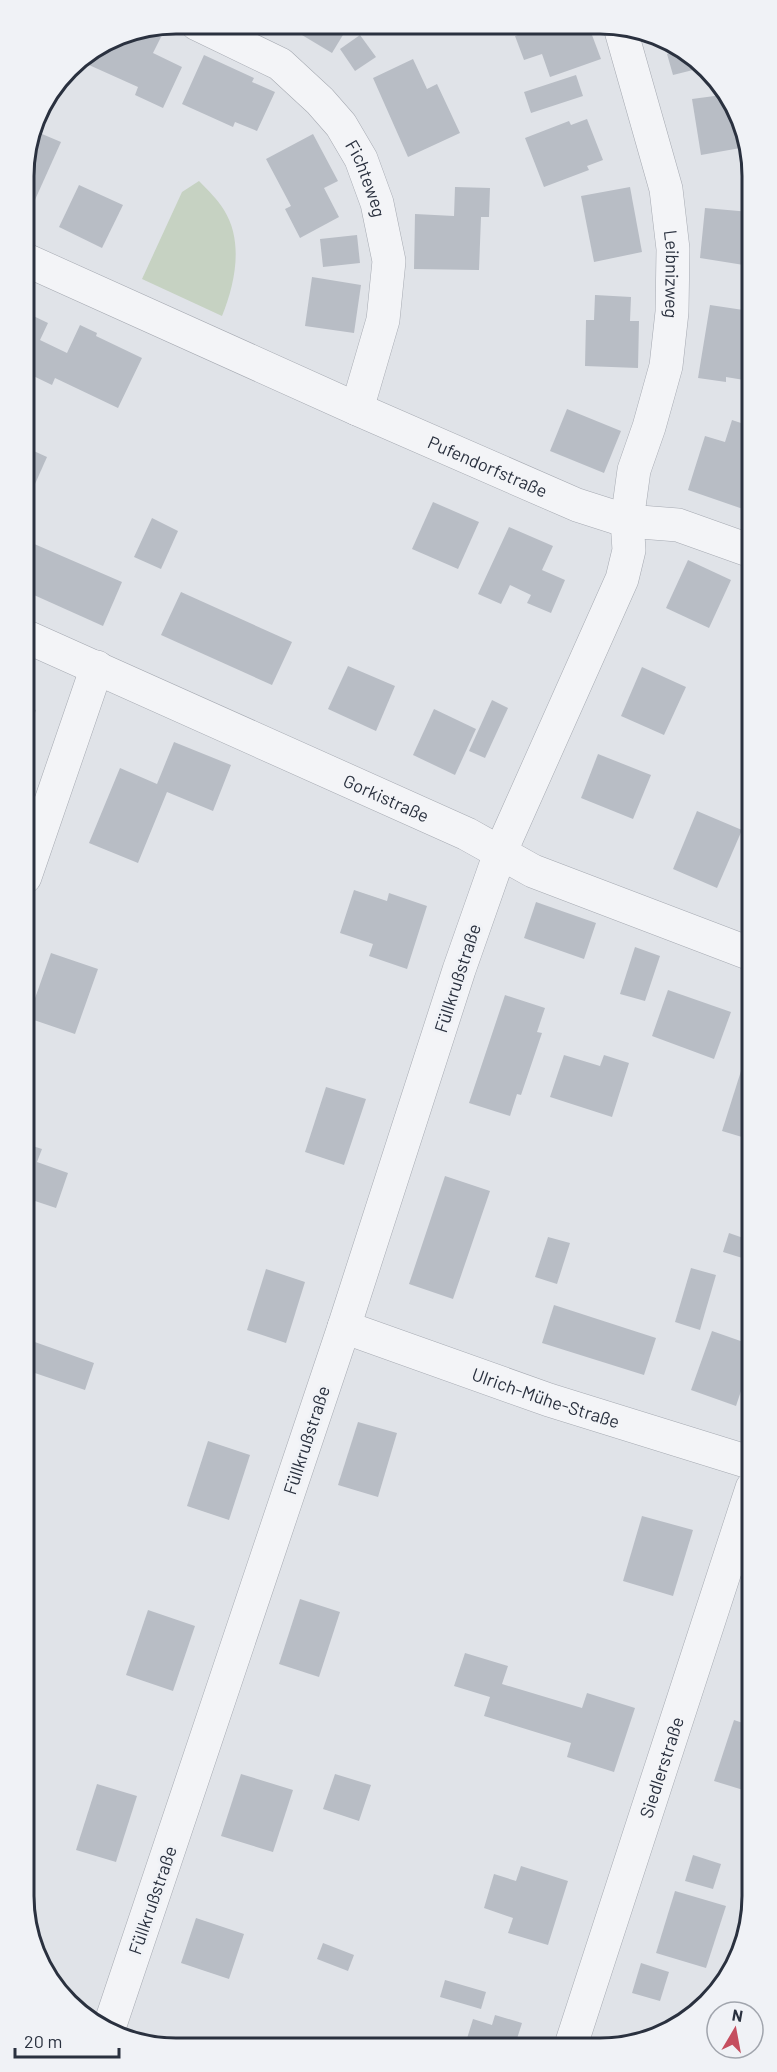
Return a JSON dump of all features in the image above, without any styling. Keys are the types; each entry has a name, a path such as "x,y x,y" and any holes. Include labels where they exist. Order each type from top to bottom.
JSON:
{"street":[{"name":"Fichteweg","path":"218,34 280,64 334,117 361,159 377,203 389,261 383,320 357,409"},
{"name":"Leibnizweg","path":"623,36 666,189 673,249 672,312 666,366 634,470 627,520"},
{"name":"Pufendorfstraße","path":"35,264 577,505 627,520 678,525 742,548"},
{"path":"500,853 622,579 629,550 627,520"},
{"name":"Gorkistraße","path":"35,640 467,834 533,871 742,951"},
{"path":"35,849 97,667"},
{"name":"Füllkrußstraße","path":"111,2022 344,1327 459,970 500,853"},
{"name":"Ulrich-Mühe-Straße","path":"344,1327 549,1400 742,1460"},
{"name":"Siedlerstraße","path":"572,2038 742,1519"}],"green space":[{"path":"199,181 224,210 234,236 236,249 234,277 222,316 142,279 182,192"}],"building":[{"path":"300,34 344,34 332,53"},
{"path":"520,34 592,34 601,59 550,77 542,54 524,60 515,36"},
{"path":"360,35 376,57 355,71 340,49"},
{"path":"159,36 161,37 153,53 182,67 163,108 135,95 138,87 89,65 105,53 122,45"},
{"path":"671,53 680,58 694,70 673,75 667,54"},
{"path":"204,55 254,78 252,82 275,92 257,131 235,122 233,127 182,104"},
{"path":"413,59 427,89 437,84 460,133 408,157 373,78"},
{"path":"576,75 583,96 531,113 524,92"},
{"path":"717,96 728,113 740,148 701,155 692,99"},
{"path":"587,119 603,160 587,166 589,170 544,187 525,138 569,121 571,125"},
{"path":"42,134 61,142 35,200 35,167"},
{"path":"313,134 338,181 324,188 339,217 300,238 285,209 291,206 266,159"},
{"path":"79,185 123,205 102,248 59,227"},
{"path":"455,187 490,188 489,217 481,217 479,270 414,269 415,214 454,216"},
{"path":"630,187 642,252 594,262 581,196"},
{"path":"705,208 742,211 742,265 700,258"},
{"path":"357,235 360,263 323,267 320,239"},
{"path":"312,277 361,285 354,333 305,326"},
{"path":"595,295 631,297 630,321 639,321 638,368 585,366 586,320 594,320"},
{"path":"710,305 742,310 742,380 726,377 726,382 698,378"},
{"path":"35,317 48,323 40,340 67,353 80,325 97,333 96,336 142,358 118,408 55,378 52,385 35,377"},
{"path":"567,409 621,431 604,473 550,451"},
{"path":"732,420 742,423 742,509 688,490 705,436 725,442"},
{"path":"35,451 47,457 35,484"},
{"path":"433,502 479,522 458,569 412,549"},
{"path":"152,518 178,531 161,569 134,557"},
{"path":"509,527 553,546 542,570 565,580 551,613 527,603 531,595 510,585 501,604 478,594"},
{"path":"35,544 122,582 103,626 35,595"},
{"path":"688,560 731,580 709,628 666,608"},
{"path":"181,592 292,642 272,685 161,635"},
{"path":"348,666 395,686 376,731 328,709"},
{"path":"642,667 686,687 664,735 621,716"},
{"path":"492,700 508,708 485,758 469,751"},
{"path":"434,709 476,729 455,775 413,755"},
{"path":"174,742 231,765 213,811 167,792 138,863 89,843 120,768 157,784"},
{"path":"598,754 651,775 633,819 581,798"},
{"path":"697,811 742,830 717,888 673,869"},
{"path":"354,890 387,901 389,893 427,906 407,969 369,956 373,944 340,933"},
{"path":"536,902 596,923 584,959 524,938"},
{"path":"635,947 660,956 645,1001 620,994"},
{"path":"51,953 98,969 75,1034 35,1020 35,1000"},
{"path":"668,990 731,1012 714,1059 652,1036"},
{"path":"505,995 545,1008 537,1032 542,1033 521,1095 517,1094 510,1116 469,1103"},
{"path":"564,1055 600,1066 604,1055 629,1063 612,1117 550,1097"},
{"path":"741,1071 742,1071 742,1137 722,1131"},
{"path":"326,1087 366,1099 344,1165 305,1152"},
{"path":"34,1147 42,1149 37,1162 68,1173 56,1208 34,1201"},
{"path":"445,1176 490,1191 453,1299 409,1284"},
{"path":"729,1233 742,1238 742,1258 723,1252"},
{"path":"548,1237 570,1243 557,1284 535,1277"},
{"path":"691,1268 716,1275 700,1330 675,1322"},
{"path":"266,1269 305,1282 286,1343 247,1330"},
{"path":"554,1305 656,1338 644,1375 542,1343"},
{"path":"712,1331 742,1342 742,1388 736,1406 691,1390"},
{"path":"34,1342 94,1363 85,1390 34,1373"},
{"path":"358,1422 397,1433 378,1497 338,1485"},
{"path":"208,1441 250,1455 229,1520 187,1506"},
{"path":"642,1516 693,1530 673,1596 623,1581"},
{"path":"300,1599 340,1612 319,1677 279,1664"},
{"path":"148,1610 195,1626 173,1691 126,1675"},
{"path":"465,1653 508,1666 502,1684 582,1708 587,1693 635,1708 614,1772 567,1757 571,1743 484,1716 490,1697 454,1686"},
{"path":"734,1720 742,1723 742,1790 714,1781"},
{"path":"241,1774 293,1790 273,1852 221,1836"},
{"path":"335,1774 371,1785 359,1821 323,1809"},
{"path":"97,1784 137,1796 116,1862 76,1850"},
{"path":"693,1855 721,1864 713,1889 685,1881"},
{"path":"521,1866 568,1881 548,1945 508,1933 513,1918 484,1908 494,1874 516,1881"},
{"path":"675,1891 726,1906 706,1968 656,1953"},
{"path":"196,1918 244,1934 229,1979 181,1963"},
{"path":"323,1943 354,1955 348,1971 317,1959"},
{"path":"641,1963 669,1972 660,2001 632,1993"},
{"path":"445,1980 486,1992 481,2009 440,1997"},
{"path":"495,2015 522,2023 517,2038 467,2038 473,2019 492,2025"}]}
